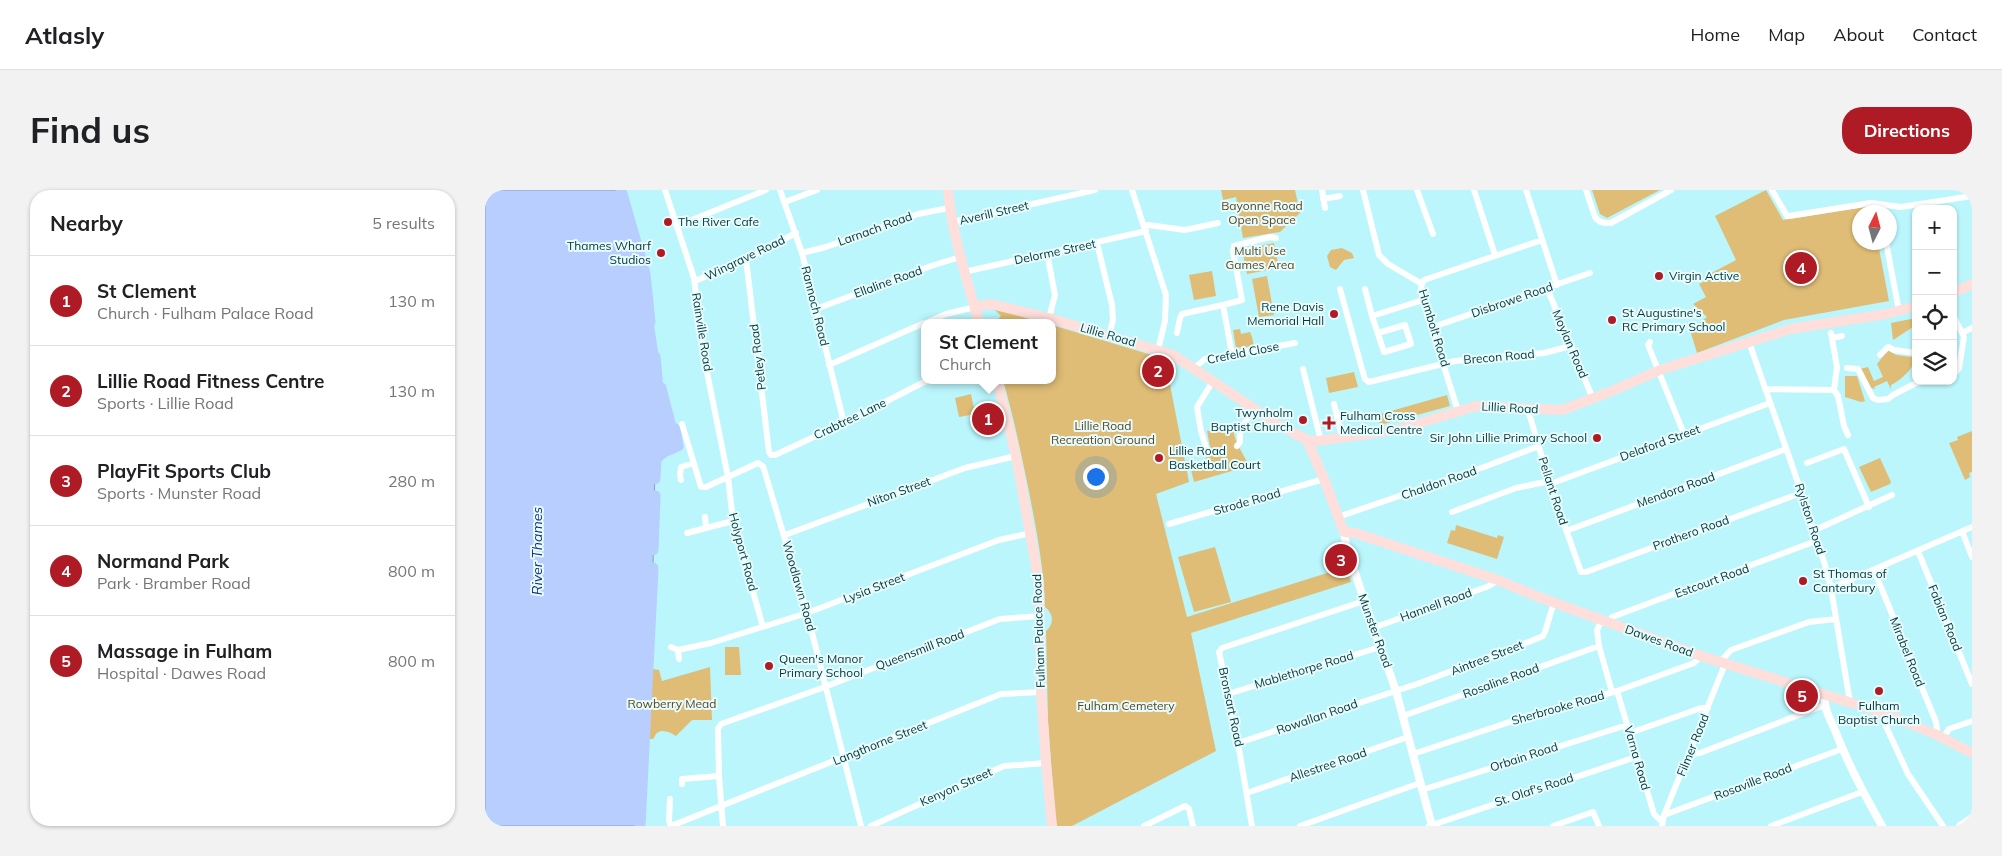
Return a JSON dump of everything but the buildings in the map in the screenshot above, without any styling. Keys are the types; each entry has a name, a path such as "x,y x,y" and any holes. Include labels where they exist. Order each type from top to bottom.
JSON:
{"main road":[{"path":"948,190 952,222 978,319"},
{"path":"1957,291 1972,284"},
{"name":"Lillie Road","path":"975,307 991,304 1052,319"},
{"name":"Lillie Road","path":"1056,320 1173,355 1253,408 1307,440 1321,441 1397,430 1475,406 1528,410 1562,410 1593,399 1659,370 1790,329 1912,307"},
{"name":"Fulham Palace Road","path":"998,384 1016,456 1039,583 1041,692 1045,763 1052,826"},
{"name":"Munster Road","path":"1307,440 1344,532"},
{"name":"Dawes Road","path":"1344,532 1498,580 1605,621 1825,700 1850,702 1884,713 1939,736 1972,753"}],"street":[{"name":"Rainville Road","path":"665,190 695,282 703,352 728,477"},
{"path":"677,226 766,190"},
{"name":"Rannoch Road","path":"780,190 802,253 843,423"},
{"path":"785,202 817,190"},
{"name":"Averill Street","path":"952,222 1095,190"},
{"path":"1132,190 1166,294 1165,321 1157,350"},
{"path":"1322,190 1325,208"},
{"path":"1363,190 1379,255 1387,264 1422,284"},
{"path":"1417,190 1433,234"},
{"path":"1474,190 1495,255"},
{"path":"1526,190 1557,285"},
{"path":"1587,190 1597,220 1605,223 1611,223 1671,190"},
{"path":"1772,190 1787,216 1852,206"},
{"path":"1323,199 1340,196"},
{"path":"1897,207 1972,196"},
{"path":"1858,205 1871,203 1879,205"},
{"name":"Larnach Road","path":"802,253 826,247 919,214 949,208"},
{"name":"Delorme Street","path":"964,272 1097,243 1145,229 1148,225 1185,230 1218,223"},
{"name":"Wingrave Road","path":"695,282 746,259 795,233"},
{"path":"1177,333 1182,314 1242,300 1233,251 1234,246 1269,237 1276,238"},
{"name":"Humbolt Road","path":"1459,411 1420,287 1424,280 1542,240"},
{"path":"1097,243 1112,305 1113,320 1109,336"},
{"path":"1888,250 1899,310"},
{"path":"1047,253 1055,295 1049,318"},
{"name":"Ellaline Road","path":"816,309 931,266 961,258"},
{"name":"Petley Road","path":"746,259 769,452 771,455"},
{"name":"Disbrowe Road","path":"1433,327 1590,274"},
{"name":"Moylan Road","path":"1547,288 1593,399"},
{"path":"1365,289 1372,316 1378,333 1385,352 1411,344 1405,325 1378,333"},
{"name":"Brecon Road","path":"1341,290 1363,374 1369,382 1445,363 1544,353 1571,346"},
{"path":"1372,316 1423,300"},
{"path":"1223,305 1232,354"},
{"path":"934,319 945,314 975,307"},
{"path":"1957,323 1962,333 1963,344 1957,370"},
{"path":"829,365 921,325"},
{"path":"1962,333 1972,328"},
{"path":"1842,336 1831,336 1837,367 1834,390 1838,396 1844,426 1848,435"},
{"path":"1650,342 1648,345 1684,434"},
{"name":"Rylston Road","path":"1749,342 1787,449 1831,588 1850,702"},
{"name":"Crefeld Close","path":"1194,368 1205,359 1295,343"},
{"path":"1880,355 1888,347 1894,350 1912,352"},
{"path":"1847,368 1858,369 1873,398 1878,400 1888,399 1912,385"},
{"path":"1303,369 1321,441"},
{"path":"1207,451 1199,425 1197,407 1213,381"},
{"name":"Crabtree Lane","path":"771,455 775,455 843,423 921,384"},
{"path":"1765,389 1834,390"},
{"name":"Delaford Street","path":"1452,512 1515,488 1550,482 1770,403"},
{"path":"1334,404 1342,437"},
{"path":"1237,446 1240,442 1240,431 1253,408"},
{"name":"Pellant Road","path":"1528,410 1581,572"},
{"path":"682,424 701,488 728,477"},
{"name":"Chaldon Road","path":"1338,517 1539,446"},
{"name":"Mendora Road","path":"1566,530 1787,449"},
{"path":"1807,463 1844,449 1869,507"},
{"name":"Niton Street","path":"785,535 965,468 1016,456"},
{"path":"681,480 679,475 681,467 694,463"},
{"name":"Woodlawn Road","path":"728,477 758,463 763,464 807,613 861,826"},
{"name":"Holyport Road","path":"728,477 733,521 763,627"},
{"name":"Strode Road","path":"1169,524 1324,479"},
{"name":"Prothero Road","path":"1581,572 1586,572 1801,493"},
{"path":"1813,531 1892,495"},
{"path":"705,517 706,528"},
{"path":"687,533 733,521"},
{"path":"1831,588 1972,527"},
{"name":"Munster Road","path":"1344,532 1346,545 1364,601 1396,691 1431,826"},
{"path":"1962,532 1972,557"},
{"name":"Lysia Street","path":"679,659 675,648 716,641 807,613 999,540 1031,533"},
{"name":"Estcourt Road","path":"1605,621 1816,541"},
{"name":"Fabian Road","path":"1918,551 1972,684"},
{"name":"Mirabel Road","path":"1874,570 1936,722 1939,736"},
{"name":"Hannell Road","path":"1373,628 1489,586 1498,580"},
{"name":"Bronsart Road","path":"1252,826 1239,743 1219,652 1222,648 1364,601"},
{"name":"Aintree Street","path":"1396,691 1539,638 1545,632 1555,602"},
{"name":"Queensmill Road","path":"719,776 719,726 825,687 1000,618 1040,616"},
{"path":"1722,663 1731,650 1809,622 1836,619"},
{"name":"Varna Road","path":"1605,621 1597,630 1599,646 1630,733 1654,814 1662,824"},
{"name":"Rosaline Road","path":"1403,716 1599,646"},
{"name":"Mablethorpe Road","path":"1228,694 1380,647"},
{"name":"Sherbrooke Road","path":"1413,754 1528,716 1615,691 1694,663 1701,656"},
{"name":"Filmer Road","path":"1662,824 1707,708 1722,663"},
{"name":"Rowallan Road","path":"1239,743 1396,691"},
{"name":"Langthorne Street","path":"671,826 1001,694 1041,692"},
{"path":"1689,754 1700,753 1825,700 1841,749 1862,792 1882,826"},
{"path":"1630,733 1701,708 1707,708"},
{"path":"1884,713 1883,720 1908,774 1943,826"},
{"path":"1939,736 1949,729 1972,721"},
{"name":"Orbain Road","path":"1300,826 1421,786 1627,724"},
{"name":"Allestree Road","path":"1247,793 1408,737"},
{"name":"Rosaville Road","path":"1665,815 1841,749"},
{"name":"St. Olaf's Road","path":"1431,826 1637,757"},
{"name":"Kenyon Street","path":"871,826 1004,766 1045,763"},
{"path":"681,779 719,776 723,826"},
{"path":"1771,826 1862,792"},
{"path":"670,799 669,821 671,826"},
{"path":"1144,826 1185,806 1189,809 1193,826"},
{"path":"1553,826 1593,812 1599,826"},
{"path":"1960,826 1972,818"}],"green space":[{"name":"Bayonne Road Open Space","path":"1221,190 1295,190 1300,213 1280,232 1243,238 1236,197 1223,200"},
{"path":"1592,190 1660,190 1607,218 1600,214"},
{"path":"1766,190 1783,220 1852,209 1852,250 1879,250 1889,301 1784,320 1697,353 1690,330 1707,317 1693,304 1706,297 1699,284 1706,280 1704,277 1736,260 1715,216"},
{"name":"Multi Use Games Area","path":"1274,243 1279,268 1247,274 1242,249"},
{"path":"1342,248 1352,253 1354,258 1344,260 1336,270 1330,267 1327,256 1331,250"},
{"path":"1212,271 1216,296 1194,300 1189,275"},
{"path":"1267,276 1274,315 1259,317 1252,279"},
{"path":"995,310 1030,319 998,319 1001,316"},
{"path":"1912,319 1912,328 1893,340 1891,323"},
{"name":"Fulham Cemetery","path":"1056,326 1165,359 1189,482 1156,494 1187,617 1346,567 1351,582 1191,633 1216,751 1072,826 1057,826 1055,815 1048,721 1046,631 1052,619 1045,607 1042,565 1035,524 1004,384 1056,384"},
{"path":"1240,329 1241,334 1250,332 1254,346 1236,348 1233,330"},
{"path":"1888,350 1896,355 1912,356 1911,368 1891,385 1891,389 1887,381 1874,387 1875,389 1871,388 1860,369 1868,367 1874,381 1883,377 1877,364"},
{"path":"1354,372 1358,387 1329,393 1326,378"},
{"path":"1845,376 1857,376 1865,401 1861,402 1845,397"},
{"path":"971,394 975,414 959,417 955,398"},
{"path":"1447,395 1450,406 1380,425 1377,415"},
{"path":"1233,427 1237,443 1249,466 1194,482 1191,470 1197,469 1211,452 1207,431"},
{"path":"1972,431 1972,472 1969,473 1970,477 1965,480 1949,443 1958,440 1957,437"},
{"path":"1880,458 1891,482 1871,492 1859,467"},
{"path":"1456,525 1497,538 1498,535 1504,537 1497,559 1447,543 1451,530 1455,531"},
{"path":"1215,547 1231,602 1194,612 1178,557"},
{"path":"725,647 739,647 741,675 725,675"},
{"name":"Rowberry Mead","path":"710,667 712,720 692,720 676,736 664,731 656,733 653,739 648,739 648,735 643,735 648,668 659,670 662,681"}],"water":[{"name":"River Thames","path":"485,190 621,190 645,274 650,322 648,323 653,355 655,357 658,387 661,388 671,427 675,429 678,446 661,454 655,464 653,568 640,826 485,826"}],"waterway":[{"path":"621,190 645,274 650,322 648,322 653,355 655,357 658,388 661,388 671,427 675,429 678,446 656,458 655,479"},
{"path":"642,494 655,496 653,550"},
{"path":"640,826 653,568"}],"place":[{"name":"The River Cafe","path":"668,222"},
{"name":"Thames Wharf Studios","path":"661,253"},
{"name":"Normand Park","path":"1801,268"},
{"name":"Virgin Active","path":"1659,276"},
{"name":"Rene Davis Memorial Hall","path":"1334,314"},
{"name":"St Augustine's RC Primary School","path":"1612,320"},
{"name":"Lillie Road Fitness Centre","path":"1158,371"},
{"name":"St Clement","path":"988,419"},
{"name":"Twynholm Baptist Church","path":"1303,420"},
{"name":"Fulham Cross Medical Centre","path":"1329,423"},
{"name":"Sir John Lillie Primary School","path":"1597,438"},
{"name":"Lillie Road Basketball Court","path":"1159,458"},
{"name":"PlayFit Sports Club","path":"1341,560"},
{"name":"St Thomas of Canterbury","path":"1803,581"},
{"name":"Queen's Manor Primary School","path":"769,666"},
{"name":"Fulham Baptist Church","path":"1879,691"},
{"name":"Massage in Fulham","path":"1802,696"}],"park label":[{"name":"Lillie Road Recreation Ground","path":"1103,433"}]}
